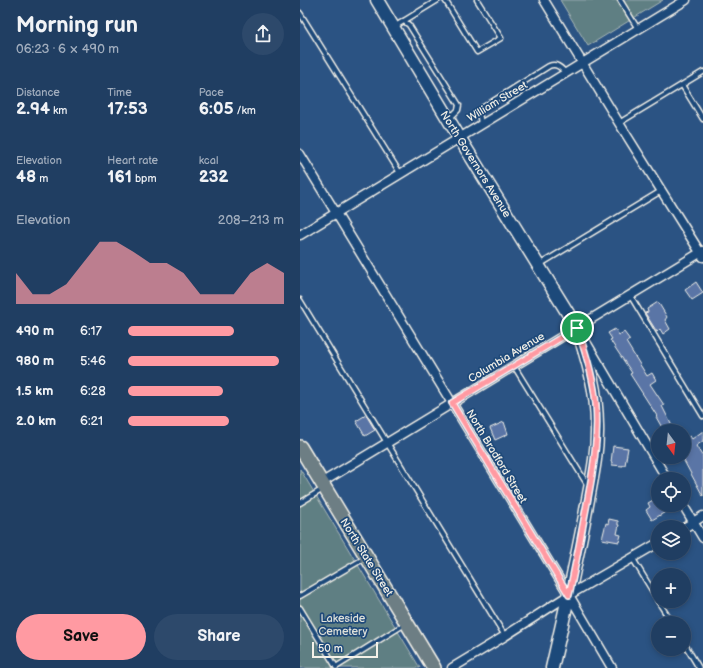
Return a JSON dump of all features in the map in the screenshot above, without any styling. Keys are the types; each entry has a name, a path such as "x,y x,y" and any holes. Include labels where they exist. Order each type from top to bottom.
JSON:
{"main road":[{"name":"North Governors Avenue","path":"377,0 399,24 448,119 577,328 593,379 596,404 597,448 569,595 552,668"},
{"name":"North State Street","path":"300,447 434,668"}],"street":[{"path":"544,0 661,191 702,254"},
{"name":"William Street","path":"300,235 686,0"},
{"name":"North Bradford Street","path":"300,154 612,668"},
{"name":"Columbia Avenue","path":"323,485 452,403 702,254"},
{"path":"577,328 663,472"},
{"path":"687,512 703,538"},
{"path":"693,522 703,516"},
{"path":"452,668 569,595 651,548"}],"lane":[{"path":"399,24 438,0"},
{"path":"445,0 477,52 501,38 477,0"},
{"path":"620,0 638,29"},
{"path":"300,13 400,173"},
{"path":"399,24 409,25 459,105 458,110 448,119"},
{"path":"481,124 479,112 482,108 549,66 558,66 566,73"},
{"path":"619,123 703,72"},
{"path":"682,85 703,120"},
{"path":"539,265 661,191"},
{"path":"630,296 703,416"},
{"path":"300,300 505,636"},
{"path":"514,366 590,488"},
{"path":"300,503 323,485"},
{"path":"300,596 367,557"},
{"path":"633,559 651,589"},
{"path":"300,608 336,667"},
{"path":"330,668 336,667 407,623"},
{"path":"691,655 699,668"}],"green space":[{"path":"560,0 663,0 588,46"},
{"name":"Lakeside Cemetery","path":"300,469 420,668 300,668"}],"building":[{"path":"696,282 703,293 692,300 685,290"},
{"path":"658,302 667,317 665,320 670,329 663,334 660,329 657,332 645,313 648,312 647,309"},
{"path":"615,329 619,335 624,332 630,340 626,342 647,376 652,373 656,380 650,384 664,405 662,406 671,424 660,424 656,417 657,416 630,374 632,373 610,340 612,339 608,333"},
{"path":"366,415 375,430 365,436 356,421"},
{"path":"504,422 508,434 495,440 490,428"},
{"path":"703,431 703,441 696,446 703,457 703,496 686,464 691,464 691,438 692,439"},
{"path":"613,446 628,448 625,465 612,465"},
{"path":"651,501 651,512 665,512 652,520 646,510 650,507 648,503"},
{"path":"609,519 618,521 619,525 617,534 621,535 619,542 602,539 606,523 608,524"}],"route":[{"path":"577,328 593,379 596,404 597,448 569,595 452,403 577,328"}]}
